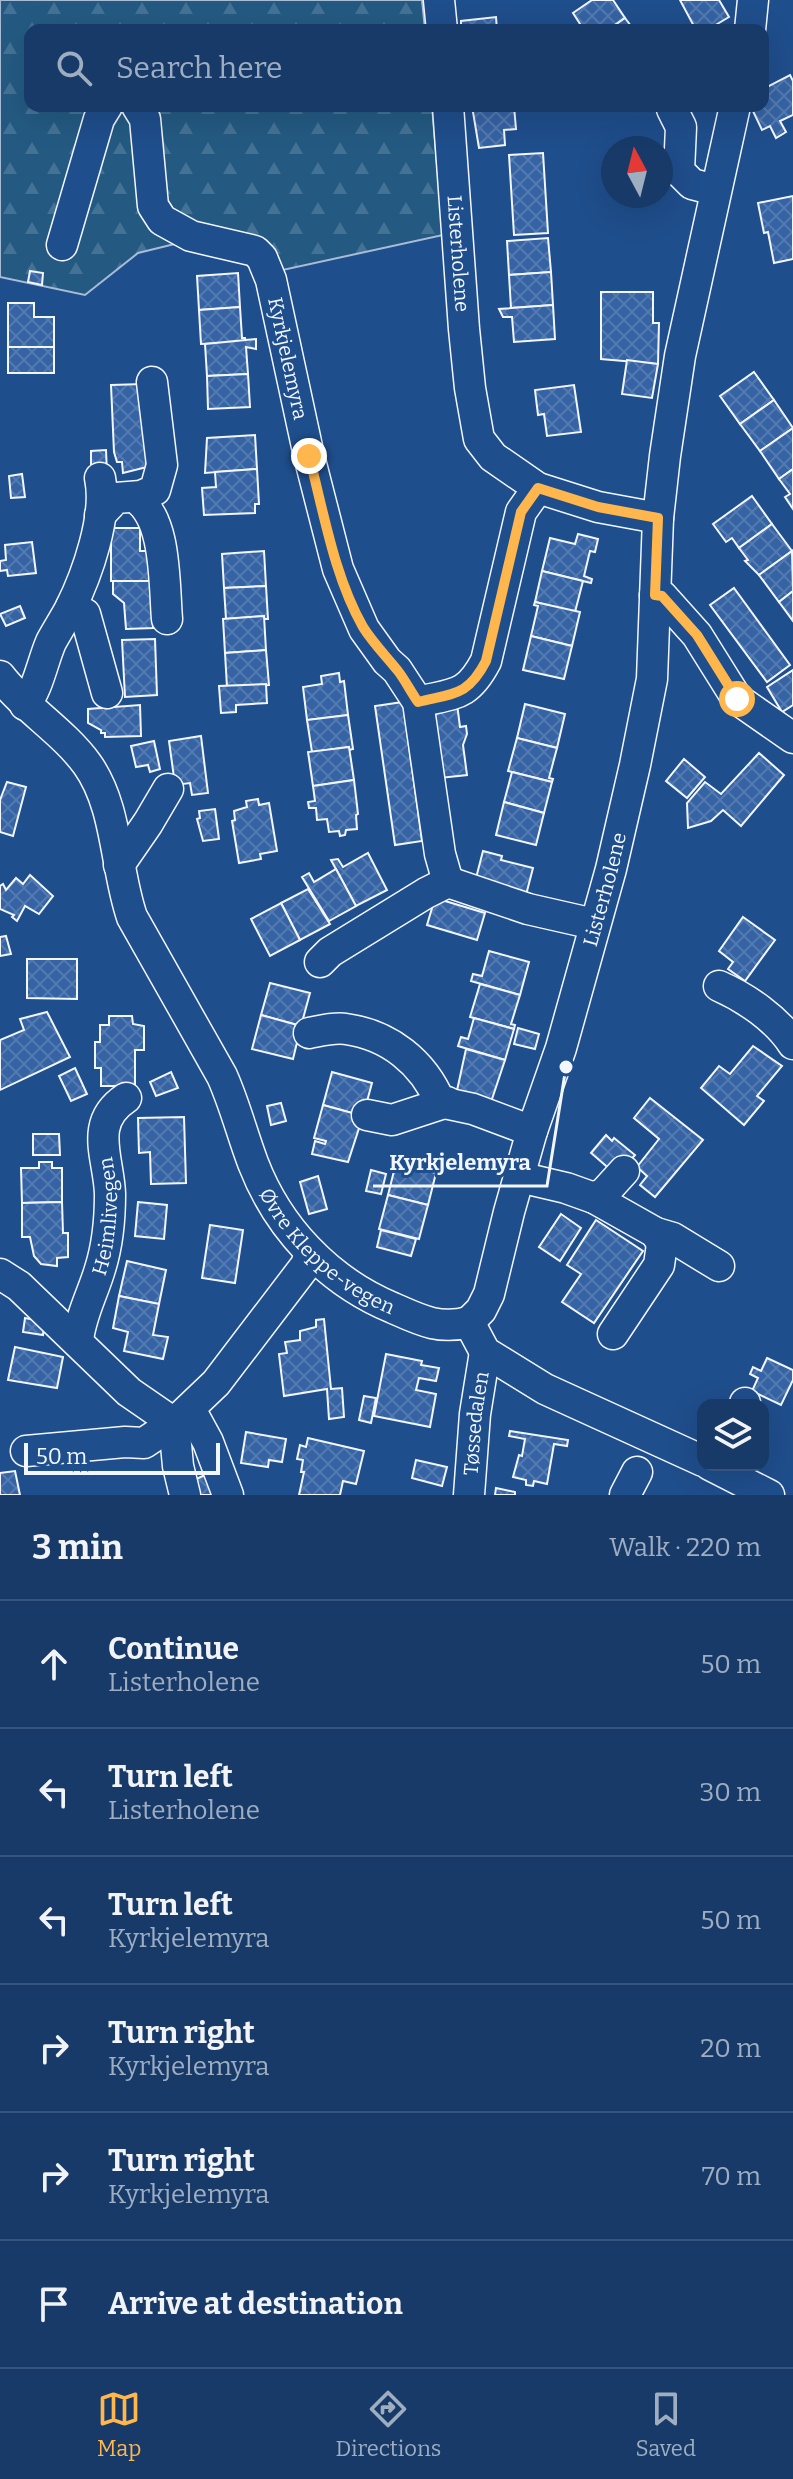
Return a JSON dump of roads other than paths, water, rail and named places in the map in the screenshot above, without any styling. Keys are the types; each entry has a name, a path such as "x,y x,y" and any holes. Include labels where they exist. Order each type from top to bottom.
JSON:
{"street":[{"path":"751,24 753,0"},
{"path":"62,245 87,156 103,112"},
{"name":"Kyrkjelemyra","path":"141,112 145,119 153,206 162,220 191,236 255,251 262,258 278,309 338,569 364,629 418,702 440,854 448,882"},
{"name":"Listerholene","path":"448,112 464,329 479,439 493,457 538,488 598,507 658,518"},
{"path":"674,112 681,127 679,171 692,184 715,190"},
{"name":"Listerholene","path":"469,1322 481,1310 489,1294 532,1131 561,1048 611,869 647,710 652,679 658,518 665,456 680,356 734,112"},
{"path":"100,515 116,498 134,497 155,490 162,465 152,382"},
{"path":"25,705 34,694 52,641 71,607 92,552 100,515 100,478"},
{"path":"418,702 460,692 475,683 486,661 521,512 538,488"},
{"path":"134,497 143,502 156,525 167,619"},
{"path":"655,595 662,596 697,635 737,699 793,738"},
{"path":"71,607 85,614 107,693"},
{"name":"Øvre Kleppe-vegen","path":"0,676 25,705 72,748 95,777 111,822 123,892 132,917 222,1076 253,1163 277,1214 310,1253 372,1299 427,1322 451,1327 469,1322"},
{"path":"119,865 168,789"},
{"path":"320,962 330,952 448,882 528,909 594,924"},
{"path":"719,986 734,993 776,1024 793,1044"},
{"path":"309,1033 345,1029 394,1045 424,1074 440,1102 532,1131"},
{"name":"Heimlivegen","path":"78,1340 86,1303 103,1254 110,1196 101,1135 112,1108 126,1098"},
{"path":"367,1115 392,1120 447,1102"},
{"path":"594,1198 604,1193 624,1171"},
{"path":"519,1177 594,1198 656,1233 673,1238 719,1266"},
{"path":"613,1334 659,1265 662,1244 656,1233"},
{"path":"26,1451 144,1443 182,1416 216,1383 306,1265 310,1253"},
{"path":"0,1274 19,1286 129,1392 182,1416 208,1442 228,1495"},
{"path":"469,1322 485,1352 545,1389 697,1458"},
{"name":"Tøssedalen","path":"469,1495 475,1414 485,1352"},
{"path":"182,1416 178,1466 185,1495"},
{"path":"728,1471 769,1495"}],"place":[{"name":"Kyrkjelemyra","path":"566,1067"}]}
